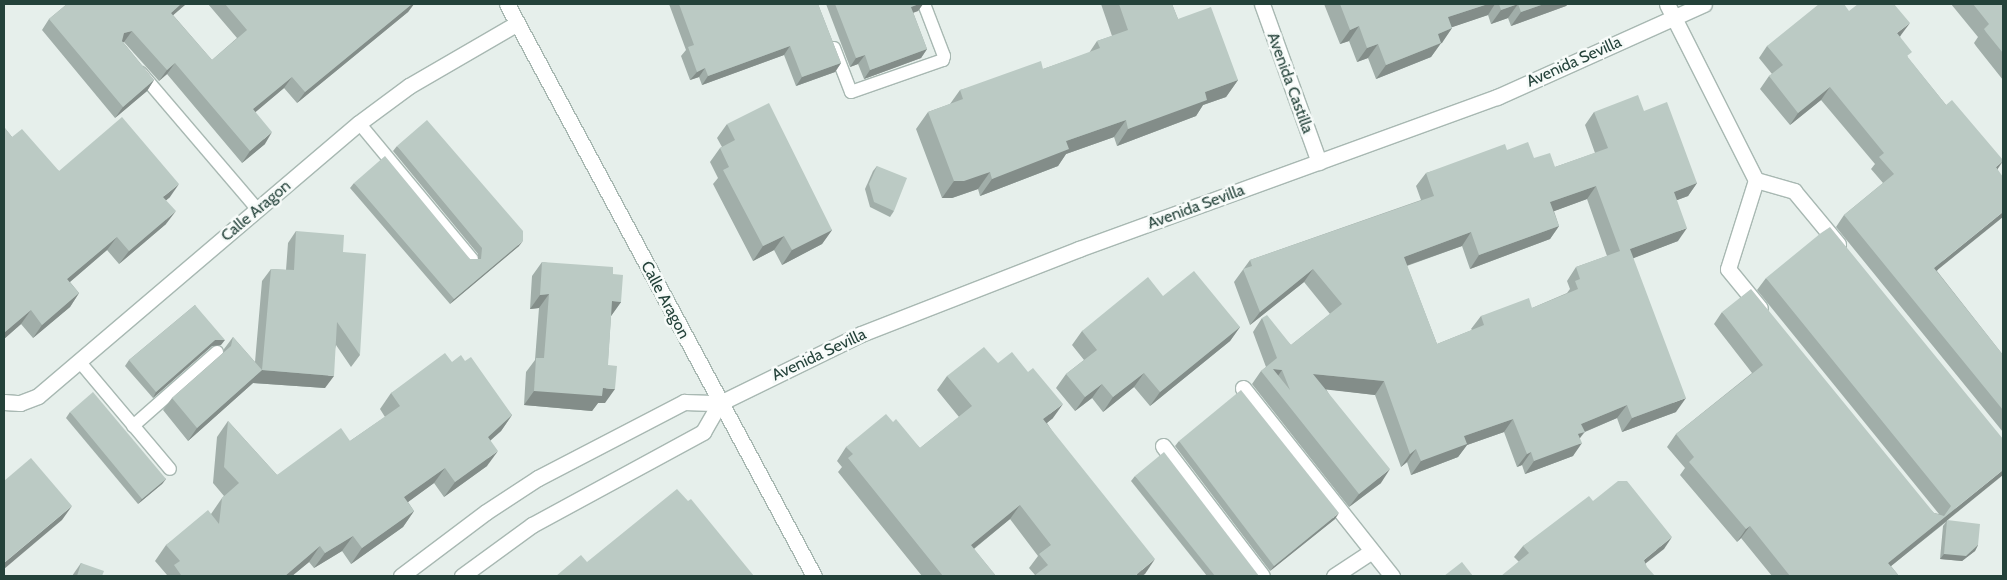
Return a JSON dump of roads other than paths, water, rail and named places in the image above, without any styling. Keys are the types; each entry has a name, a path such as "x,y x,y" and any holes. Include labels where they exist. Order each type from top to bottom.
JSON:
{"street":[{"name":"Calle Aragon","path":"507,4 516,24 814,576"},
{"name":"Avenida Castilla","path":"1262,4 1319,162"},
{"path":"1667,4 1756,180 1728,268 1772,322"},
{"name":"Avenida Sevilla","path":"401,576 486,512 538,478 684,402 720,403 861,334 1079,249 1497,97 1704,4"},
{"name":"Calle Aragon","path":"4,402 20,403 38,396 359,123 409,86 516,24"},
{"path":"1756,180 1794,191 1849,259"},
{"path":"1243,388 1392,576"},
{"path":"462,576 532,525 704,432 720,403"},
{"path":"1163,446 1262,576"},
{"path":"1334,576 1372,551"}],"lane":[{"path":"831,39 851,92 942,60 944,56 924,4"},
{"path":"135,66 258,210"},
{"path":"359,123 472,259"},
{"path":"133,426 217,352"},
{"path":"79,361 170,469"}]}
